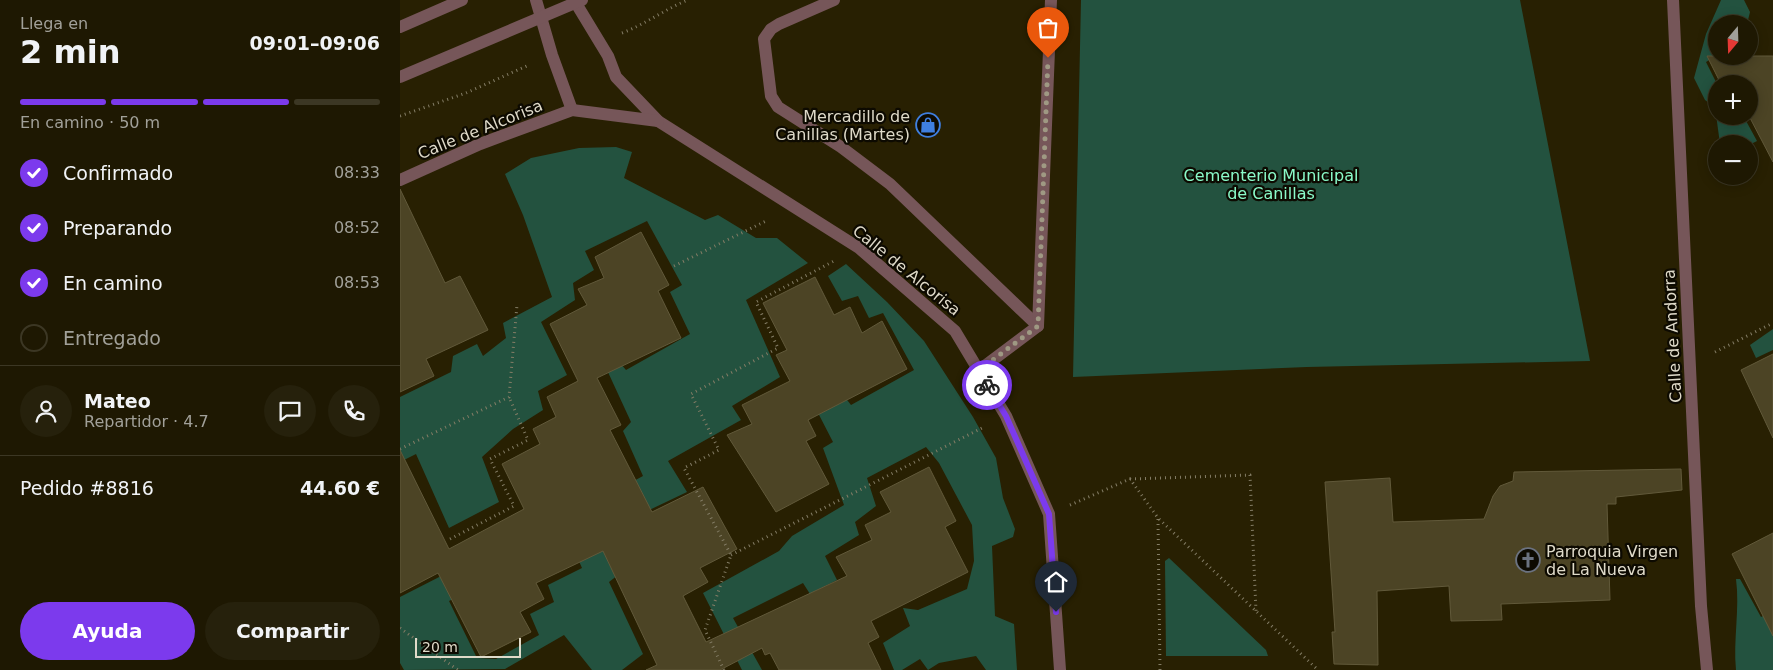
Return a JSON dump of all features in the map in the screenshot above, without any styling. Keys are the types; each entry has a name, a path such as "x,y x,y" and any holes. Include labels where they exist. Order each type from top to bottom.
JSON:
{"street":[{"path":"400,27 462,0"},
{"path":"536,0 572,110"},
{"path":"834,0 779,24 771,29 764,39 771,96 778,107 840,147 890,184 1038,326"},
{"path":"1038,326 1051,0"},
{"name":"Calle de Andorra","path":"1672,0 1707,670"},
{"path":"400,77 577,1"},
{"name":"Calle de Alcorisa","path":"577,1 608,56 616,77 658,121 859,248 955,331 1006,416 1049,514 1060,670"},
{"name":"Calle de Alcorisa","path":"400,180 480,144 572,110 658,121"},
{"path":"978,371 1038,326"}],"path":[{"path":"674,266 794,207"},
{"path":"731,555 684,468 718,450 691,394 778,348 756,302 859,248"},
{"path":"450,538 514,506 490,459 528,440 508,396 517,305"},
{"path":"1690,364 1773,323"},
{"path":"400,449 508,396"},
{"path":"724,670 705,630 731,555 1006,416"},
{"path":"1049,514 1130,479 1250,475 1256,611"},
{"path":"1130,479 1158,518 1318,670"},
{"path":"1158,518 1160,670"},
{"path":"400,628 458,670"}],"green space":[{"name":"Cementerio Municipal de Canillas","path":"1081,0 1520,0 1590,361 1307,367 1073,377"},
{"path":"1721,0 1744,0 1750,12 1749,15 1714,15"},
{"path":"1708,29 1708,61 1706,62 1712,75 1708,75 1708,102 1705,100 1694,78"},
{"path":"1717,125 1748,125 1754,135 1719,135"},
{"path":"616,147 632,152 624,178 705,220 718,215 756,238 777,238 808,263 746,300 780,377 732,406 741,420 668,461 687,492 597,535 618,575 609,582 643,654 622,670 592,670 564,635 505,669 404,670 400,663 400,597 447,573 459,596 449,601 477,658 496,659 539,635 530,614 554,602 548,585 582,568 557,512 577,511 643,476 623,431 631,422 607,370 620,363 626,370 690,334 670,292 682,285 647,221 585,251 594,270 573,283 575,300 541,322 567,375 538,391 543,410 513,429 482,457 499,502 449,528 416,454 400,462 400,397 451,372 453,356 477,344 483,356 506,338 503,323 552,297 523,215 505,174 531,158 579,148"},
{"path":"846,264 887,302 924,341 973,417 996,458 1003,498 1015,529 1013,537 992,546 995,616 1014,624 1017,670 986,670 976,656 939,663 928,670 920,659 902,670 894,670 883,643 910,626 903,608 918,610 967,589 974,561 972,525 939,463 926,447 867,478 876,506 855,522 859,535 825,556 837,580 810,594 803,583 733,618 762,670 742,670 703,593 779,551 792,536 844,505 823,448 833,442 816,409 844,396 851,405 914,370 883,313 869,318 858,296 842,301 828,276"},
{"path":"1773,329 1773,350 1756,358 1750,345"},
{"path":"1169,558 1266,650 1268,656 1166,656 1165,561"},
{"path":"1736,579 1740,579 1761,617 1773,611 1773,670 1736,670"}],"building":[{"path":"1758,56 1773,56 1773,162 1754,125 1758,125 1758,75 1716,75 1712,65 1758,65"},
{"path":"400,189 445,283 460,276 488,330 426,359 434,376 400,392"},
{"path":"641,232 669,285 658,291 681,338 597,378 621,425 610,430 652,512 703,487 737,549 700,568 708,582 683,596 706,642 847,576 836,557 872,540 865,525 891,512 880,492 929,467 956,521 945,527 968,572 871,621 879,637 868,643 881,670 779,670 770,653 765,655 762,648 720,670 646,670 657,665 603,551 536,583 544,599 520,612 531,632 481,657 438,573 400,593 400,450 449,549 524,509 502,464 540,444 533,429 556,417 547,397 578,381 550,324 587,305 578,289 604,278 595,257"},
{"path":"815,277 834,315 850,307 862,333 882,321 907,369 808,420 816,436 806,441 829,484 776,512 727,435 752,424 742,405 790,381 776,355 787,350 763,303"},
{"path":"1773,354 1773,438 1741,370"},
{"path":"1681,469 1682,490 1616,497 1616,504 1607,504 1610,600 1501,604 1502,620 1451,621 1449,586 1377,591 1378,665 1334,664 1332,632 1335,632 1325,482 1390,478 1393,522 1484,519 1493,496 1500,486 1513,481 1514,472"},
{"path":"1773,533 1773,636 1732,554"}],"way so far":[{"path":"987,385 978,371 1038,326 1048,58"}],"place":[{"name":"Mercadillo de Canillas (Martes)","path":"928,125"},
{"name":"Parroquia Virgen de La Nueva","path":"1528,560"}],"route":[{"path":"987,385 1006,416 1049,514 1056,612"}]}
